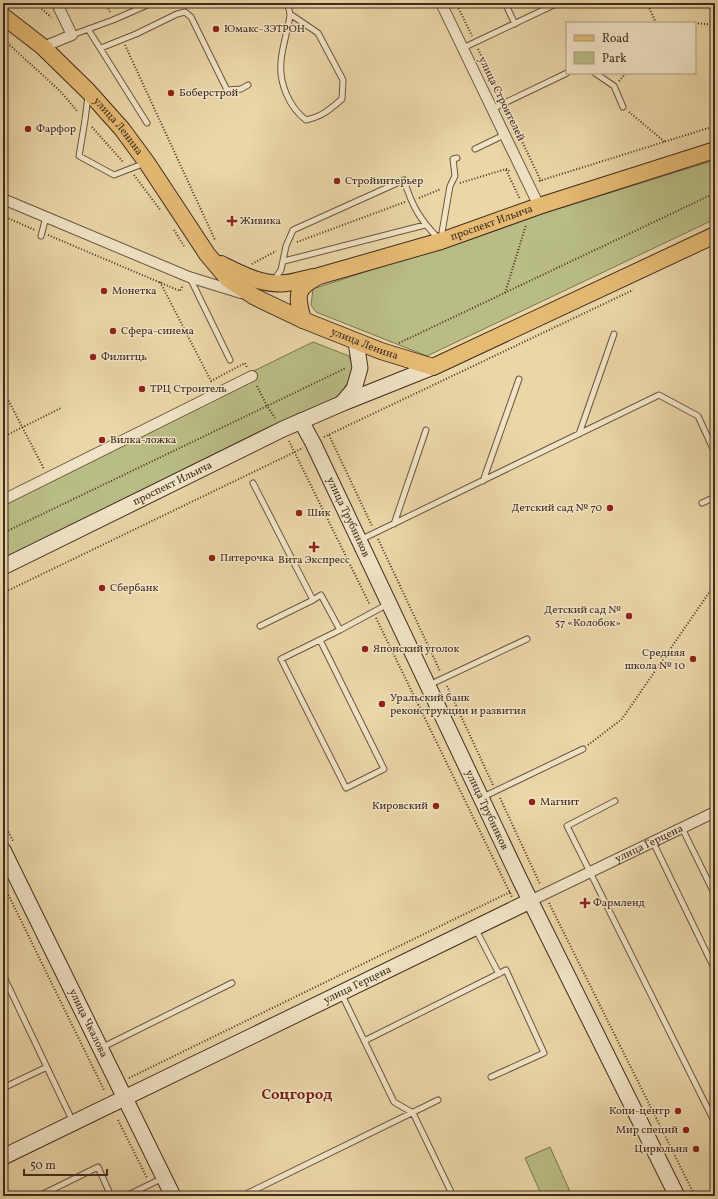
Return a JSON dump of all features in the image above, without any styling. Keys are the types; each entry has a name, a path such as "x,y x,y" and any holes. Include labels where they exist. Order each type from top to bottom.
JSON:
{"main road":[{"name":"улица Ленина","path":"3,16 43,48 88,91 122,129 147,162 208,256 228,279 255,297 303,320 356,342 432,367"},
{"name":"проспект Ильича","path":"303,320 299,298 301,290 306,283 319,276 441,241 532,208 715,150"},
{"name":"проспект Ильича","path":"432,367 715,235"},
{"path":"208,256 254,280 285,284 319,276"}],"street":[{"path":"43,48 72,35 58,3"},
{"name":"улица Строителей","path":"441,3 527,182 532,208"},
{"name":"улица Ленина","path":"3,199 187,276 255,297"},
{"path":"343,403 354,389 360,368 356,342"},
{"name":"проспект Ильича","path":"3,567 283,429 432,367"},
{"path":"3,500 250,374"},
{"name":"улица Трубников","path":"302,421 481,798 516,889 530,901 677,1196"},
{"name":"улица Герцена","path":"3,1157 713,813"},
{"name":"улица Чкалова","path":"3,850 125,1098 157,1181 172,1196"}],"lane":[{"path":"72,35 114,20 152,3"},
{"path":"287,3 290,14 281,63 282,81 289,100 297,113 306,120 318,117 330,110 342,99 343,80 318,32 290,14"},
{"path":"505,3 515,24"},
{"path":"463,48 558,3"},
{"path":"101,48 177,14 185,12 191,17 227,90 241,89 248,85"},
{"path":"88,29 147,123"},
{"path":"492,109 566,73"},
{"path":"596,74 614,86 623,107"},
{"path":"88,91 79,156 114,175 147,162"},
{"path":"475,149 504,135"},
{"path":"441,241 450,186 455,176 453,159 456,158"},
{"path":"272,283 281,270 286,246 293,230 404,180 410,201 425,225 441,241"},
{"path":"42,234 46,217"},
{"path":"284,261 425,225"},
{"path":"187,276 230,360"},
{"path":"579,434 614,334"},
{"path":"483,481 519,380"},
{"path":"359,540 659,395 698,416 715,453"},
{"path":"394,524 426,430"},
{"path":"253,483 313,600"},
{"path":"702,503 715,497"},
{"path":"260,626 321,595 340,630"},
{"path":"320,640 384,769 346,788 281,659 389,604"},
{"path":"428,685 528,639"},
{"path":"481,798 583,749"},
{"path":"615,801 567,826 715,1123"},
{"path":"682,828 715,895"},
{"path":"653,842 715,970"},
{"path":"475,928 499,974"},
{"path":"364,1041 506,970 544,1053 491,1078"},
{"path":"3,975 73,1123"},
{"path":"100,1049 232,983"},
{"path":"341,993 394,1102 413,1113 453,1196"},
{"path":"3,1088 47,1067"},
{"path":"242,1196 438,1100"},
{"path":"39,1196 98,1167 111,1196"},
{"path":"126,1196 157,1181"}],"path":[{"path":"106,3 114,20"},
{"path":"456,3 541,181"},
{"path":"647,3 656,22"},
{"path":"696,23 715,25"},
{"path":"3,39 60,91 129,169 161,212"},
{"path":"122,39 219,248 208,256"},
{"path":"623,107 664,142"},
{"path":"248,266 286,246 450,186 506,169 527,182 541,181 715,126"},
{"path":"506,169 532,208 506,293"},
{"path":"381,351 715,193"},
{"path":"3,216 42,234 180,290 187,276"},
{"path":"172,227 186,249"},
{"path":"160,282 211,381 245,363 267,406 283,429 295,452 373,612 516,889"},
{"path":"3,592 636,288"},
{"path":"3,533 359,362"},
{"path":"3,390 48,477"},
{"path":"3,437 61,408"},
{"path":"329,435 545,894 695,1196"},
{"path":"583,749 622,719 715,584"},
{"path":"128,1078 538,879"},
{"path":"3,884 104,1090"},
{"path":"118,1120 157,1181 156,1196"}],"green space":[{"path":"715,160 715,219 427,356 316,312 311,305 313,289 529,218"},
{"path":"313,342 349,356 354,370 351,378 338,397 3,560 3,500 92,450"},
{"path":"550,1147 572,1196 542,1196 525,1158"}],"place":[{"name":"Юмакс-ЗЭТРОН","path":"216,29"},
{"name":"Боберстрой","path":"171,93"},
{"name":"Фарфор","path":"28,129"},
{"name":"Стройинтерьер","path":"337,181"},
{"name":"Живика","path":"232,221"},
{"name":"Монетка","path":"104,291"},
{"name":"Сфера-синема","path":"113,331"},
{"name":"Филитць","path":"93,357"},
{"name":"ТРЦ Строитель","path":"142,389"},
{"name":"Вилка-ложка","path":"102,440"},
{"name":"Детский сад № 70","path":"610,508"},
{"name":"Шик","path":"299,513"},
{"name":"Вита Экспресс","path":"314,547"},
{"name":"Пятерочка","path":"212,558"},
{"name":"Сбербанк","path":"102,588"},
{"name":"Детский сад № 57 «Колобок»","path":"629,616"},
{"name":"Японский уголок","path":"365,649"},
{"name":"Средняя школа № 10","path":"693,659"},
{"name":"Уральский банк реконструкции и развития","path":"382,704"},
{"name":"Магнит","path":"532,802"},
{"name":"Кировский","path":"436,806"},
{"name":"Фармленд","path":"585,903"},
{"name":"Копи-центр","path":"678,1111"},
{"name":"Мир специй","path":"686,1130"},
{"name":"Цирюльня","path":"696,1149"}],"district":[{"name":"Соцгород","path":"297,1095"}]}
